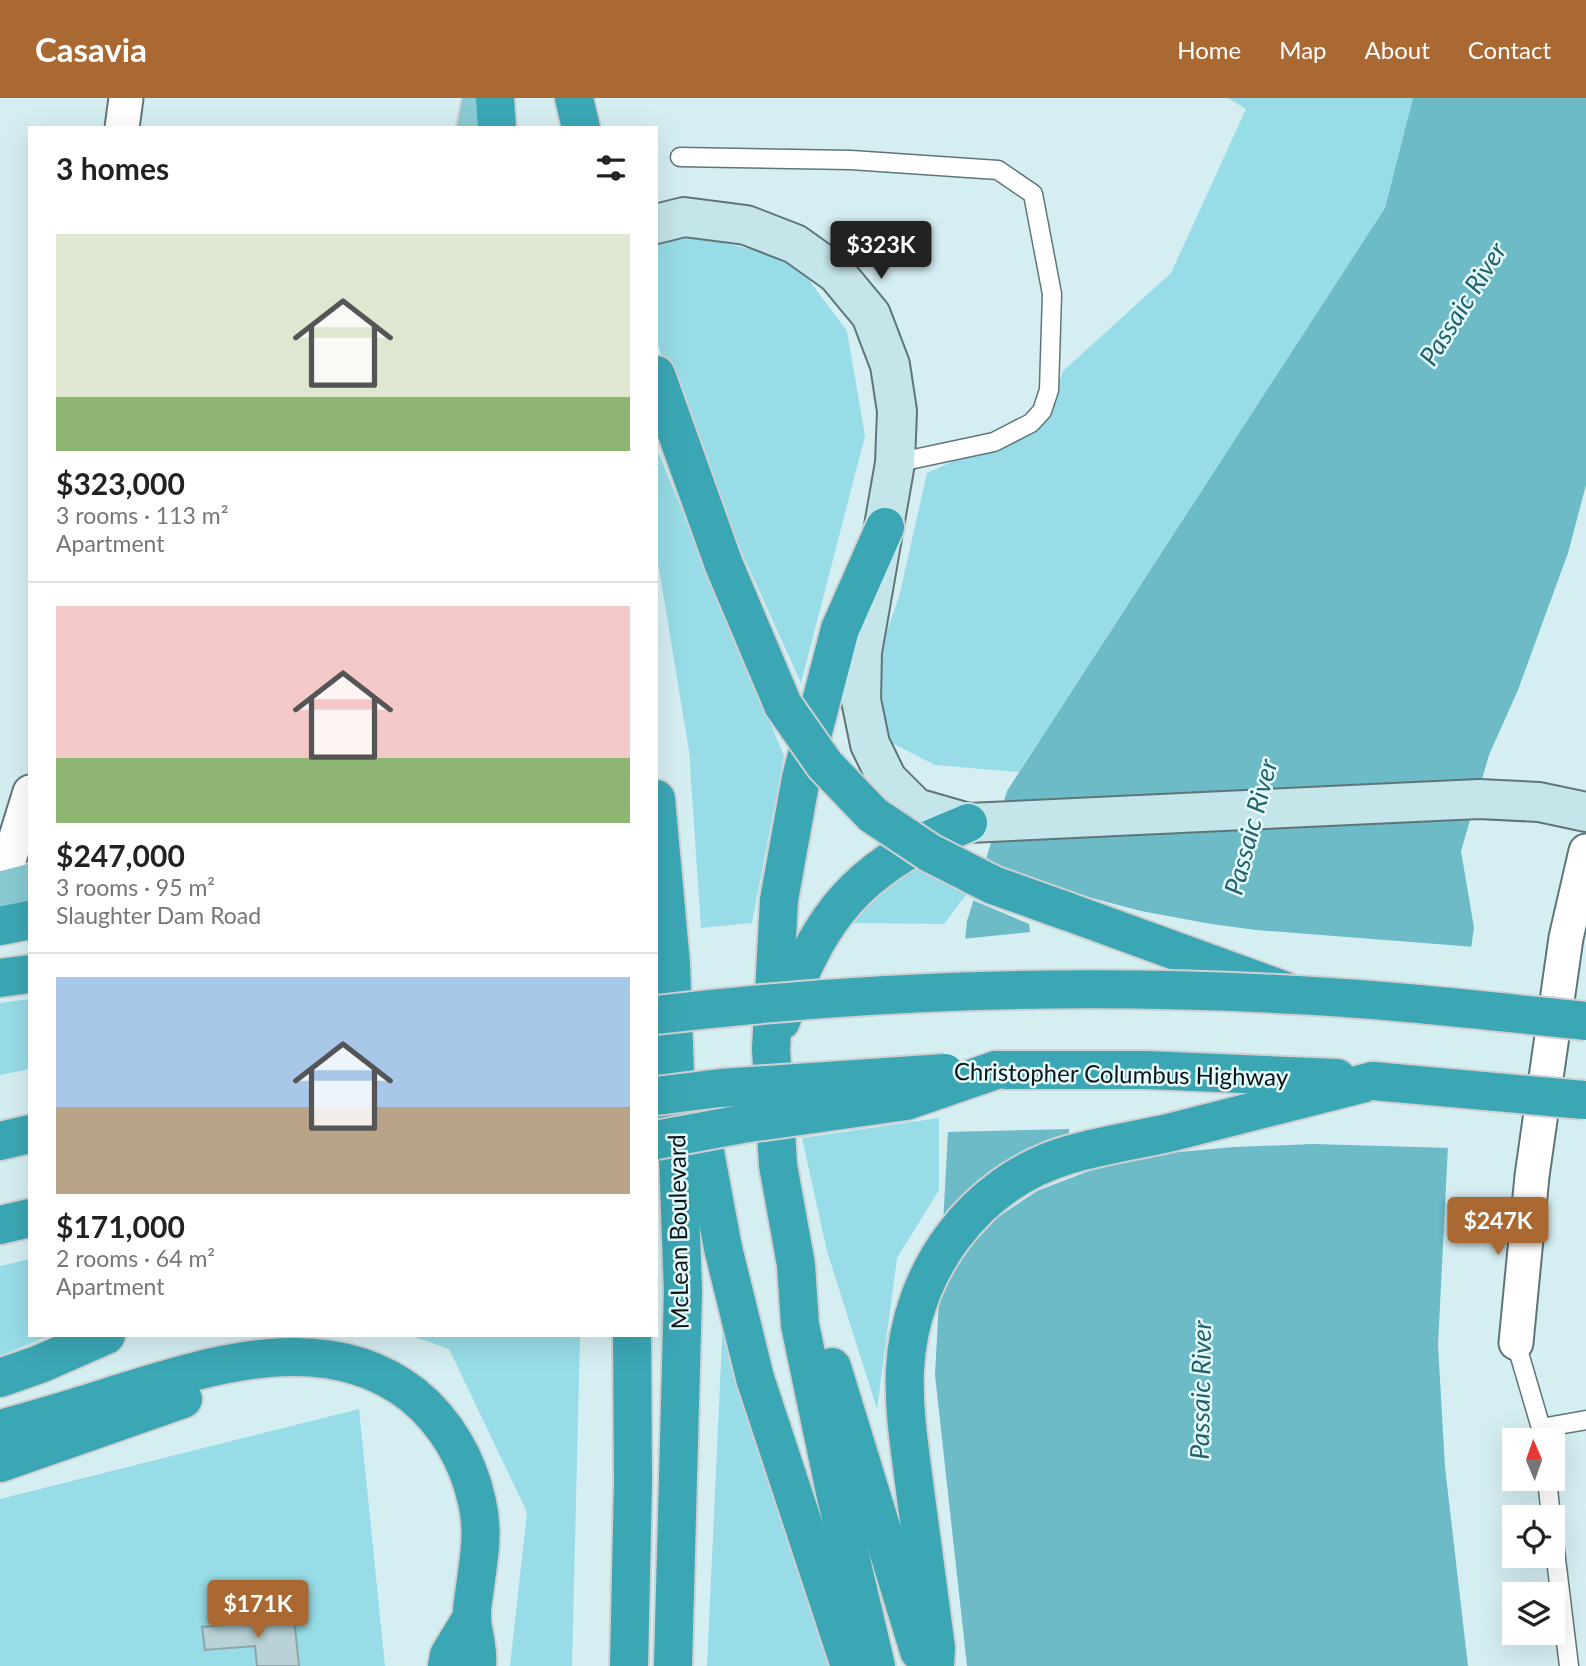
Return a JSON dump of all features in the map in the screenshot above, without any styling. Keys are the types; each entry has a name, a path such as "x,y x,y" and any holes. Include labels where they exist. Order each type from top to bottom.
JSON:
{"highway":[{"path":"495,98 497,126"},
{"path":"551,98 555,126"},
{"path":"574,98 581,126"},
{"path":"658,380 724,565 783,705 825,765 873,815 930,853 993,886 1295,995"},
{"path":"876,1666 835,1492 800,1325 796,1265 778,1164 771,1049 779,901 801,778 840,629 885,527"},
{"name":"McLean Boulevard","path":"658,821 671,964 682,1291 673,1666"},
{"path":"771,1049 794,986 814,943 840,904 870,876 914,847 968,823"},
{"path":"0,926 28,920"},
{"path":"671,964 738,1314 775,1445 850,1666"},
{"path":"0,978 28,974"},
{"path":"658,1015 820,999 1064,990 1295,995 1389,1001 1586,1021"},
{"path":"658,1140 742,1124 906,1101 996,1070"},
{"name":"Christopher Columbus Highway","path":"658,1096 846,1078 996,1070 1199,1072 1373,1080 1585,1101"},
{"path":"935,1666 936,1648 906,1416 905,1370 907,1341 914,1312 937,1259 953,1234 994,1194 1017,1178 1068,1155 1146,1138 1373,1080"},
{"path":"0,1124 28,1121"},
{"path":"0,1141 28,1134"},
{"path":"0,1225 28,1218"},
{"path":"796,1265 818,1320 923,1666"},
{"path":"0,1378 101,1337"},
{"name":"McLean Boulevard","path":"629,1666 633,1481 632,1337"},
{"path":"0,1429 189,1372 228,1363 267,1358 310,1358 345,1362 378,1372 428,1407 446,1429 472,1480 481,1534 472,1617 477,1666"},
{"path":"0,1463 200,1393 310,1358"},
{"path":"447,1666 449,1656 472,1617"}],"main road":[{"path":"476,126 482,98"},
{"path":"658,224 684,218 746,225 795,244 836,274 871,315 890,365 897,411 895,463 862,652 861,700 870,744 887,779 916,808 968,823 1465,799 1511,799 1586,812"},
{"path":"0,891 28,884"},
{"path":"0,905 28,907"}],"street":[{"path":"121,126 126,98"},
{"path":"0,869 8,863 17,809"},
{"path":"1516,1343 1532,1176 1551,1042 1566,938 1586,851"}],"lane":[{"path":"680,157 851,160 998,170 1032,194 1052,294 1049,390 1042,411 1031,423 994,442 895,463"},
{"path":"1516,1343 1539,1428"},
{"path":"1560,1428 1586,1420"},
{"path":"1557,1568 1569,1666"}],"shaded area":[{"path":"1228,98 1413,98 1385,208 1019,772 935,765 888,741 877,659 899,597 927,473 1046,419 1063,371 1171,273 1246,109"},
{"path":"689,235 793,259 847,331 865,436 801,683 694,447 658,345 658,242"},
{"path":"658,452 784,756 752,923 701,928 689,751 658,562"},
{"path":"883,839 972,887 944,924 852,923 828,892"},
{"path":"28,999 28,1069 0,1075 0,1003"},
{"path":"939,1118 939,1190 897,1258 877,1409 827,1251 802,1138"},
{"path":"28,1259 28,1337 46,1337 0,1356 0,1266"},
{"path":"723,1319 805,1579 828,1666 707,1666"},
{"path":"415,1337 580,1337 572,1666 510,1666 527,1512 449,1349"},
{"path":"359,1409 385,1666 0,1666 0,1499"}],"water":[{"name":"Passaic River","path":"1413,98 1586,98 1586,485 1568,553 1518,690 1489,755 1461,851 1474,928 1451,1085 1438,1345 1445,1467 1468,1666 967,1666 935,1375 951,1075 967,921 1007,791 1385,208"}],"pier":[{"path":"982,861 1073,893 1141,911 1211,924 1475,947 1454,1086 1451,1148 1313,1144 1234,1147 1147,1155 1107,1164 1037,1191 998,1217 966,1251 950,1275 935,1312 940,1221 978,1183 1003,1165 1069,1136 1069,1129 945,1132 948,1074 962,939 1030,932 1029,924 970,899"}],"building":[{"path":"294,1618 299,1666 257,1666 255,1646 205,1650 202,1627"}]}
